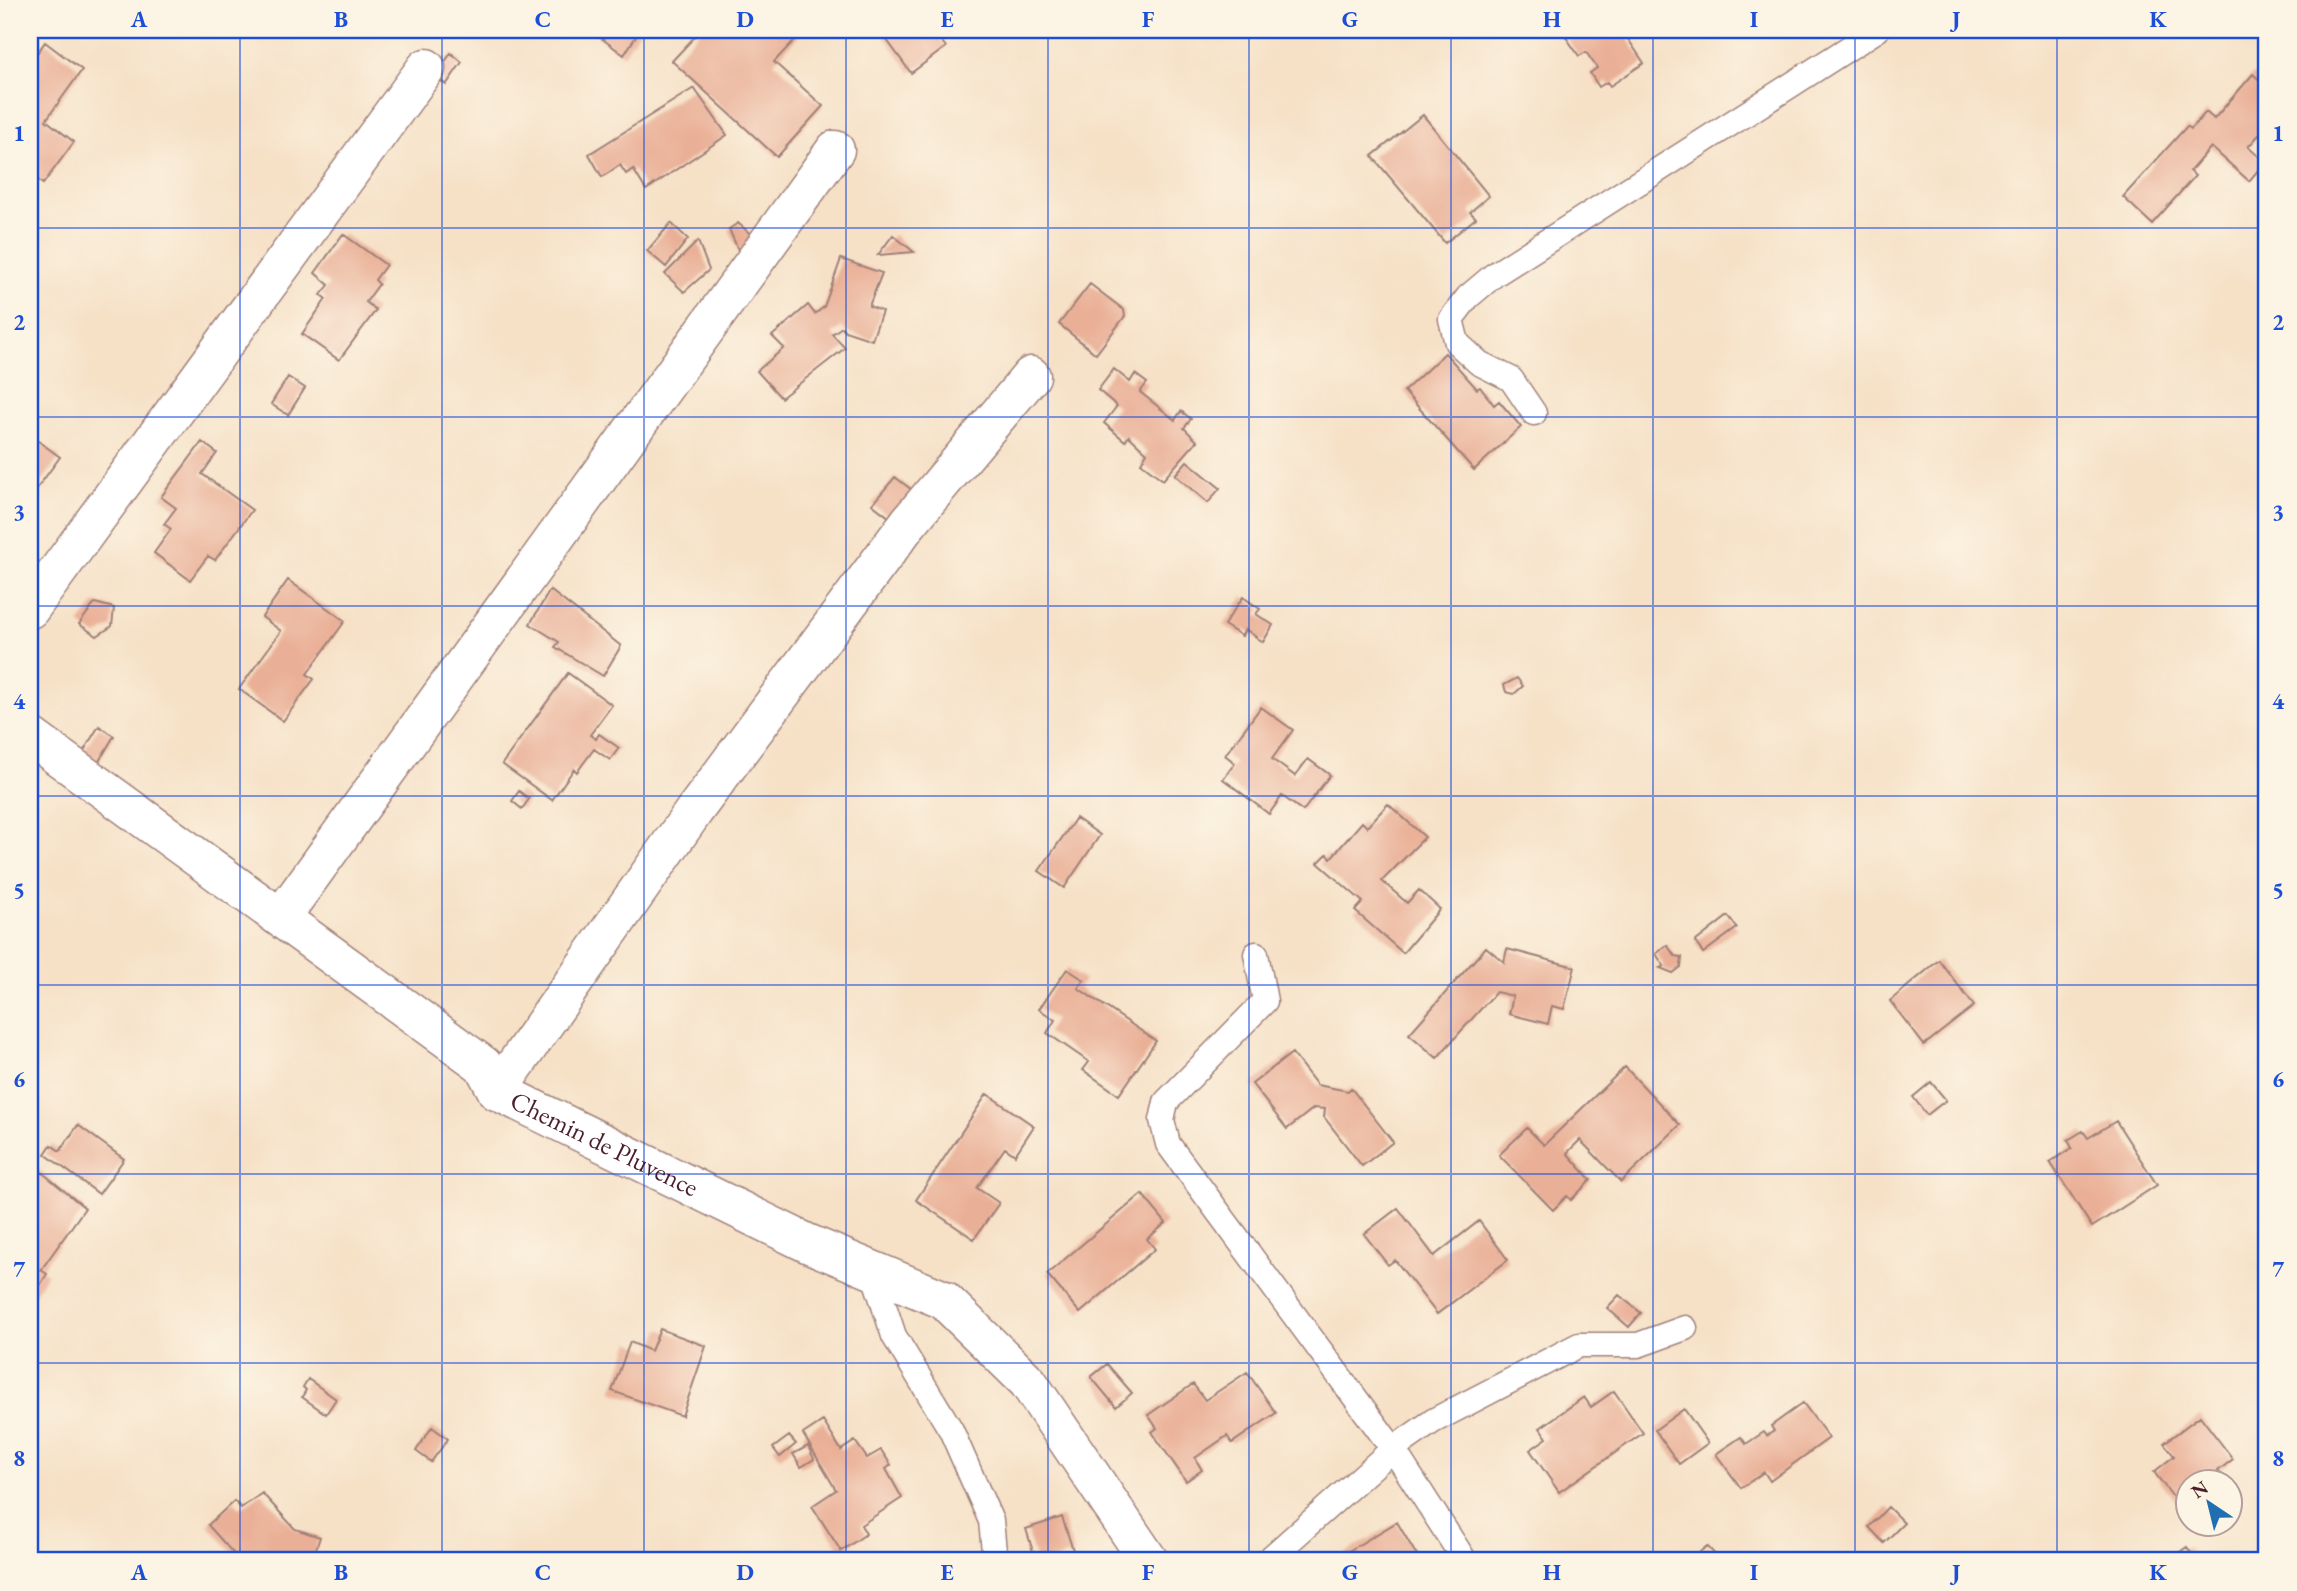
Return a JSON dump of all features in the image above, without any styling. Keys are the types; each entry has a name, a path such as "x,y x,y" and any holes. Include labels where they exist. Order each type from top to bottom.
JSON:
{"street":[{"path":"30,609 426,68"},
{"path":"282,916 835,150"},
{"path":"497,1091 694,811 900,533 1031,376"},
{"name":"Chemin de Pluvence","path":"30,736 282,916 483,1065 497,1091 807,1243 944,1300 1028,1382 1149,1561"}],"lane":[{"path":"1534,413 1511,379 1479,363 1457,343 1451,319 1468,297 1494,275 1877,30"},
{"path":"1256,954 1265,1001 1166,1102 1162,1120 1168,1144 1393,1449 1465,1561"},
{"path":"872,1269 894,1336 951,1430 991,1521 995,1561"},
{"path":"1267,1561 1393,1449 1433,1421 1580,1345 1638,1345 1685,1328"}],"building":[{"path":"640,30 624,55 593,32"},
{"path":"701,30 804,30 774,62 823,106 777,157 672,61"},
{"path":"893,30 933,30 946,47 911,73 884,36"},
{"path":"1571,30 1622,30 1644,63 1610,86 1607,82 1599,87 1590,73 1597,68 1586,52 1579,56 1566,37 1573,33"},
{"path":"45,42 82,70 46,120 74,142 43,184 30,174 30,63"},
{"path":"451,53 462,62 446,85 435,76"},
{"path":"2253,74 2267,87 2267,126 2248,147 2265,162 2249,181 2211,147 2190,171 2195,176 2152,224 2123,197 2187,126 2191,129 2206,112 2214,119"},
{"path":"694,88 727,135 646,190 633,169 626,174 620,165 602,177 589,154"},
{"path":"1423,115 1489,196 1470,212 1476,218 1445,243 1372,156"},
{"path":"671,223 688,239 666,267 647,251"},
{"path":"738,223 755,238 739,252 729,229"},
{"path":"343,234 386,265 375,280 379,284 366,302 376,310 339,360 302,334 326,299 321,295 329,285 315,273"},
{"path":"893,235 914,252 878,255"},
{"path":"698,241 709,270 684,292 665,274"},
{"path":"841,259 882,273 869,306 882,311 872,340 845,331 842,327 832,334 845,348 781,398 757,371 784,348 772,336 808,305 815,314 824,307"},
{"path":"1090,284 1124,310 1125,316 1096,354 1059,324"},
{"path":"1445,353 1477,389 1480,387 1494,405 1499,401 1521,427 1474,470 1404,391"},
{"path":"1114,369 1130,382 1135,374 1147,383 1140,392 1175,420 1181,411 1191,419 1184,428 1197,441 1163,480 1141,463 1147,453 1129,436 1125,441 1104,423 1117,406 1098,390"},
{"path":"288,377 305,388 288,415 271,404"},
{"path":"30,435 60,457 30,498"},
{"path":"202,442 217,453 202,474 252,510 215,560 208,556 190,580 154,553 171,529 164,524 176,508 161,497"},
{"path":"1187,461 1220,488 1208,503 1175,475"},
{"path":"895,477 916,493 894,521 872,504"},
{"path":"288,580 345,621 307,674 314,679 283,721 239,689 281,631 262,617"},
{"path":"550,590 621,646 603,676 555,647 559,642 530,624"},
{"path":"1243,597 1260,609 1256,614 1273,625 1263,642 1245,629 1242,636 1224,625"},
{"path":"95,603 114,608 112,626 97,636 79,624"},
{"path":"568,673 612,705 590,735 596,739 599,734 619,748 610,760 594,749 577,772 574,769 552,800 502,764"},
{"path":"1517,678 1523,686 1514,694 1506,692 1504,685"},
{"path":"1261,707 1293,730 1272,759 1295,776 1308,759 1330,775 1303,811 1282,796 1269,814 1223,779 1235,763 1225,755"},
{"path":"99,726 114,736 98,763 83,752"},
{"path":"519,791 529,799 522,809 512,801"},
{"path":"1388,804 1425,837 1382,881 1407,903 1419,890 1440,909 1403,953 1355,911 1363,902 1318,863 1327,854 1331,858 1362,822 1367,827"},
{"path":"1076,818 1100,835 1064,888 1039,871"},
{"path":"1728,916 1737,928 1703,953 1695,942"},
{"path":"1667,945 1675,956 1682,957 1681,967 1673,973 1660,968 1664,966 1656,954"},
{"path":"1486,947 1504,962 1507,949 1575,967 1564,1009 1552,1006 1548,1024 1509,1014 1513,996 1496,992 1437,1058 1409,1034"},
{"path":"1939,960 1974,1006 1924,1045 1890,1001"},
{"path":"1067,969 1084,980 1078,988 1156,1041 1119,1095 1083,1070 1089,1062 1047,1033 1055,1020 1039,1009"},
{"path":"1292,1053 1317,1085 1348,1091 1351,1088 1393,1142 1362,1166 1324,1117 1325,1109 1314,1108 1287,1129 1252,1084"},
{"path":"1625,1067 1680,1125 1621,1182 1580,1140 1567,1153 1591,1180 1571,1200 1567,1196 1553,1210 1499,1155 1527,1128 1544,1145"},
{"path":"1931,1082 1946,1100 1927,1115 1913,1097"},
{"path":"987,1094 1034,1126 1015,1155 1005,1148 977,1188 999,1203 974,1239 916,1200"},
{"path":"2116,1121 2157,1185 2092,1227 2050,1162 2072,1148 2068,1140 2083,1131 2088,1138"},
{"path":"78,1125 124,1159 99,1194 45,1154 51,1145 60,1151"},
{"path":"38,1169 85,1208 41,1270 47,1274 33,1296 30,1295 30,1179"},
{"path":"1142,1194 1166,1223 1147,1239 1155,1249 1080,1313 1047,1274"},
{"path":"1398,1208 1434,1256 1479,1221 1508,1260 1437,1314 1395,1260 1388,1265 1364,1234"},
{"path":"1619,1295 1641,1313 1629,1327 1607,1308"},
{"path":"660,1329 706,1346 682,1416 612,1391 630,1342 651,1351"},
{"path":"1107,1364 1132,1393 1116,1407 1091,1377"},
{"path":"1247,1372 1276,1413 1232,1443 1227,1436 1195,1458 1202,1470 1186,1481 1152,1432 1157,1428 1148,1415 1193,1384 1205,1400"},
{"path":"308,1379 336,1399 326,1414 302,1397 306,1390 303,1387"},
{"path":"1614,1391 1643,1433 1559,1492 1530,1450 1547,1438 1540,1428 1584,1397 1591,1407"},
{"path":"1803,1403 1829,1438 1770,1481 1764,1472 1741,1488 1716,1454 1741,1437 1746,1444 1764,1432 1767,1436 1774,1431 1771,1426"},
{"path":"1684,1409 1708,1443 1679,1464 1655,1430"},
{"path":"2200,1416 2233,1459 2222,1468 2174,1468 2174,1498 2154,1472 2174,1456 2164,1443"},
{"path":"823,1421 841,1450 855,1441 867,1458 881,1450 891,1465 886,1469 902,1498 861,1525 866,1534 841,1551 812,1506 836,1490 803,1434"},
{"path":"432,1427 448,1439 431,1462 416,1451"},
{"path":"789,1436 796,1444 780,1457 773,1448"},
{"path":"808,1446 814,1459 801,1467 793,1454"},
{"path":"262,1493 295,1529 320,1537 312,1561 289,1557 290,1561 240,1561 208,1525 234,1501 241,1508"},
{"path":"1888,1507 1904,1523 1884,1543 1869,1527"},
{"path":"1062,1517 1074,1553 1049,1561 1036,1561 1026,1529"},
{"path":"1397,1522 1420,1561 1332,1561"},
{"path":"1707,1546 1721,1561 1689,1561"},
{"path":"2187,1547 2197,1561 2167,1561"}]}
